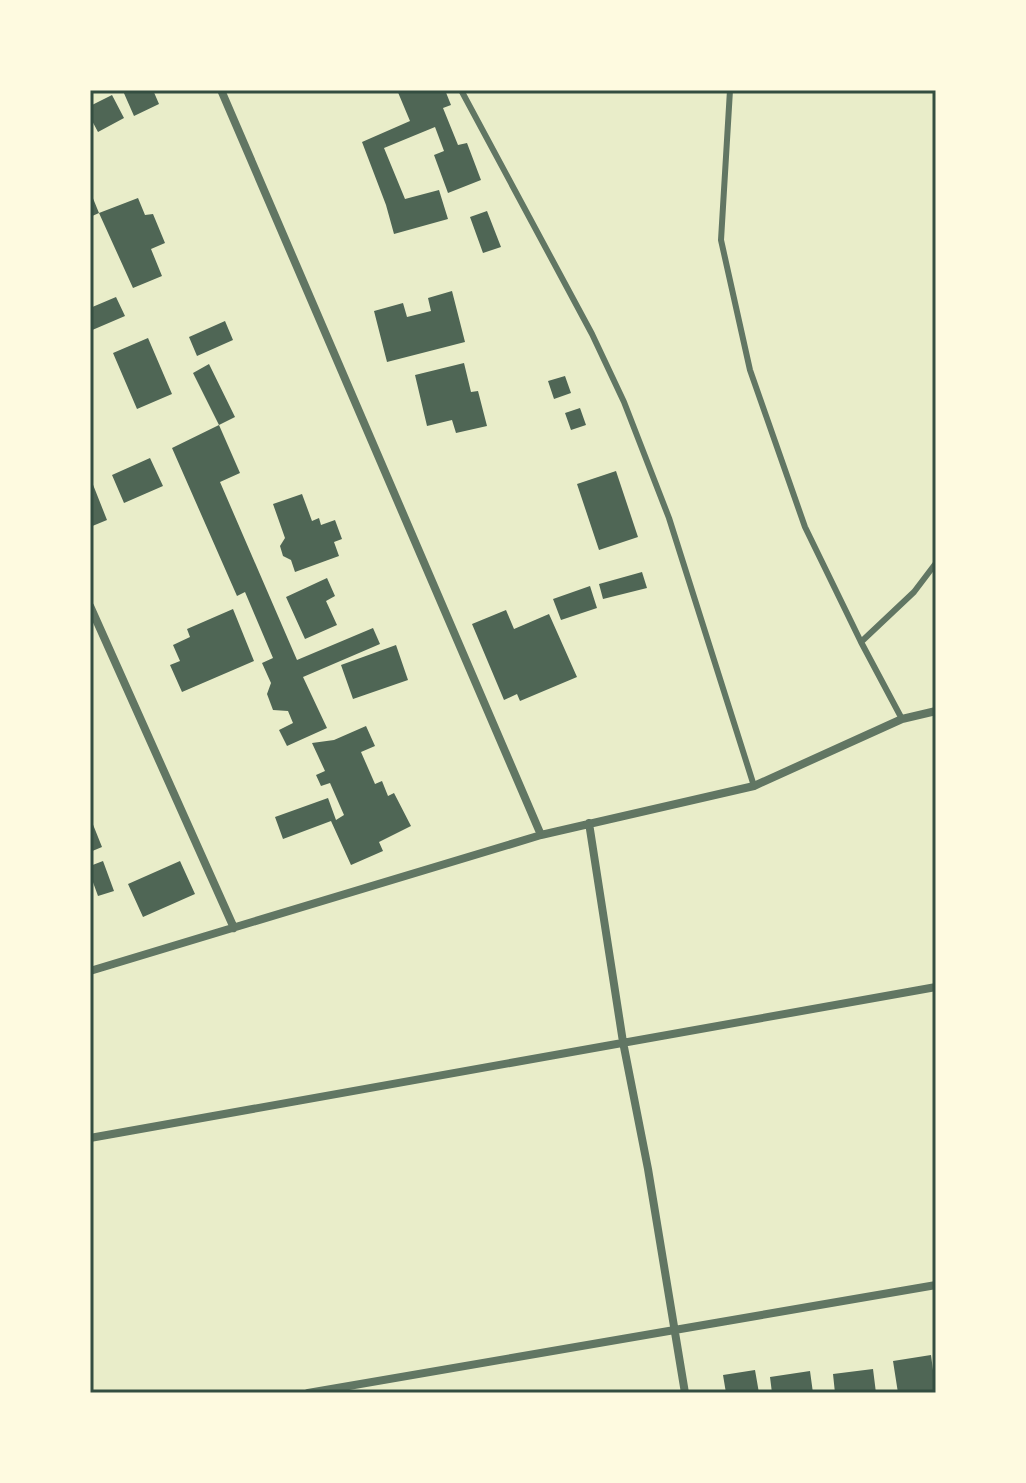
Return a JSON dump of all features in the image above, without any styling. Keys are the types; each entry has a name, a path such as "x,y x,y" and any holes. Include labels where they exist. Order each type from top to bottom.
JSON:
{"street":[{"path":"221,90 541,835"},
{"path":"90,606 234,928"},
{"path":"90,971 541,835 754,786 902,719 936,711"},
{"path":"589,823 623,1042 648,1169 685,1393"},
{"path":"90,1138 936,987"},
{"path":"308,1393 936,1285"}],"lane":[{"path":"461,90 592,334 624,402 669,518 754,786"},
{"path":"730,90 721,240 750,370 805,527 902,719"},
{"path":"861,642 914,592 936,563"}],"building":[{"path":"125,90 153,90 159,104 134,116"},
{"path":"397,90 445,90 451,105 443,108 458,145 467,143 481,180 448,193 434,155 444,151 435,127 384,148 405,199 439,190 448,219 394,234 362,142 410,121"},
{"path":"112,95 124,118 98,132 90,117 90,106"},
{"path":"90,191 99,213 90,217"},
{"path":"138,198 145,215 153,214 165,243 151,249 162,276 133,288 99,213"},
{"path":"487,211 501,247 483,253 470,217"},
{"path":"452,291 465,342 387,362 374,311 403,303 407,317 431,311 428,298"},
{"path":"116,297 125,316 90,331 90,308"},
{"path":"225,321 233,340 197,356 189,337"},
{"path":"148,338 172,394 137,409 113,353"},
{"path":"464,363 471,392 478,391 487,426 456,433 452,420 427,426 415,375"},
{"path":"209,364 235,417 219,425 193,373"},
{"path":"565,376 571,393 554,399 548,381"},
{"path":"580,408 586,425 571,430 565,413"},
{"path":"219,425 240,473 220,482 297,660 373,628 380,644 303,677 327,728 287,746 279,730 293,723 288,711 273,710 267,694 271,683 262,663 273,658 245,592 237,596 172,448"},
{"path":"150,458 163,486 124,503 112,475"},
{"path":"616,471 638,537 599,550 577,484"},
{"path":"90,477 107,520 90,527"},
{"path":"302,494 312,521 319,518 321,525 335,520 342,539 334,542 339,556 295,572 291,560 283,556 280,546 285,538 273,504"},
{"path":"642,572 647,588 603,599 599,584"},
{"path":"327,578 335,596 326,601 337,625 305,639 286,597"},
{"path":"590,586 597,608 561,620 553,599"},
{"path":"233,609 254,661 182,692 170,665 180,661 173,645 190,637 187,629"},
{"path":"506,610 514,629 549,614 577,677 520,701 517,694 504,700 472,624"},
{"path":"396,645 408,680 353,699 341,665"},
{"path":"366,726 375,746 361,752 375,784 382,781 388,796 394,793 411,826 379,842 383,851 351,865 331,821 283,839 275,817 328,798 336,820 344,815 330,783 321,786 316,775 325,771 312,743 334,740"},
{"path":"90,817 102,847 90,852"},
{"path":"103,861 114,891 98,896 90,866"},
{"path":"180,861 195,894 143,917 128,884"},
{"path":"931,1355 936,1393 898,1393 893,1361"},
{"path":"873,1369 876,1393 835,1393 833,1374"},
{"path":"755,1370 759,1393 726,1393 723,1375"},
{"path":"810,1371 813,1393 772,1393 770,1377"}]}
